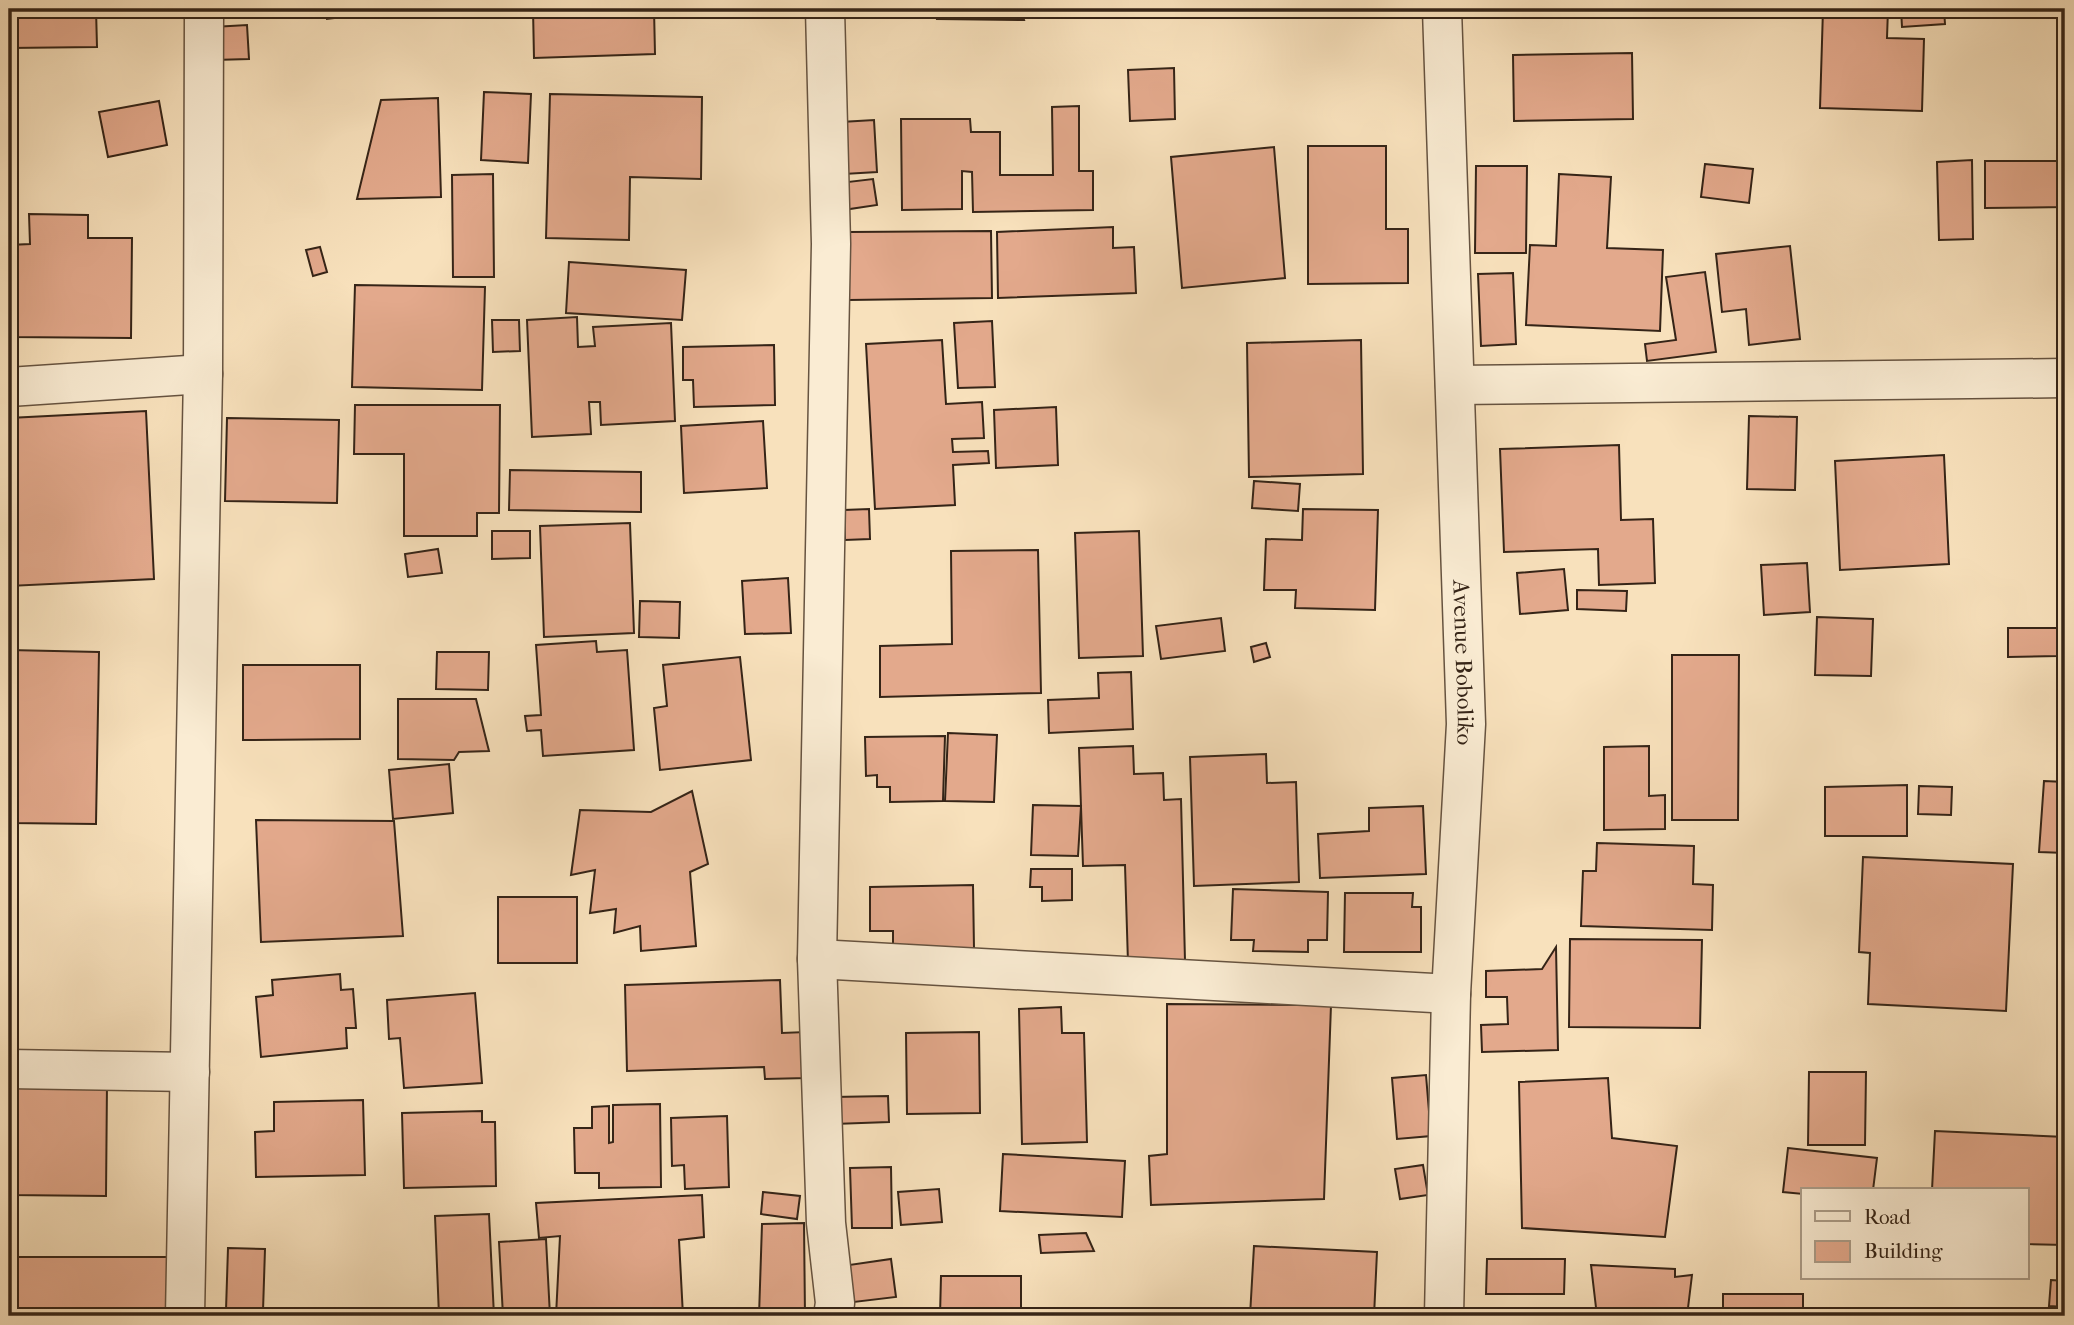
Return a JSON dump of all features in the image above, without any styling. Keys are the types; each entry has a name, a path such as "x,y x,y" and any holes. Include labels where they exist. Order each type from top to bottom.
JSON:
{"street":[{"path":"185,1316 203,374 204,9"},
{"path":"825,9 831,244 817,959 826,1223 835,1303 833,1316"},
{"name":"Avenue Boboliko","path":"1442,9 1466,724 1451,994 1444,1316"},
{"path":"9,387 203,374"},
{"path":"1455,385 2065,378"},
{"path":"817,959 1451,994"},
{"path":"9,1069 190,1072"}],"building":[{"path":"9,9 96,9 97,47 9,48"},
{"path":"326,9 410,9 327,19"},
{"path":"533,9 654,9 655,54 534,58"},
{"path":"938,9 1020,9 1024,20 937,19"},
{"path":"1573,9 1607,9 1608,13 1574,17"},
{"path":"1823,9 1888,9 1887,38 1924,39 1922,111 1820,108"},
{"path":"1901,9 1944,9 1945,24 1902,27"},
{"path":"247,25 249,59 214,60 213,27"},
{"path":"1632,53 1633,119 1514,121 1513,55"},
{"path":"1174,68 1175,119 1130,121 1128,70"},
{"path":"484,92 531,94 528,163 481,160"},
{"path":"550,94 702,97 701,179 630,177 629,240 546,238"},
{"path":"438,98 441,197 357,199 381,100"},
{"path":"159,101 167,145 108,157 99,112"},
{"path":"1079,106 1079,171 1093,171 1093,210 973,212 972,172 962,171 962,209 902,210 901,119 970,119 971,132 1000,132 1000,175 1053,175 1052,107"},
{"path":"874,120 877,172 844,174 841,122"},
{"path":"1308,146 1386,146 1386,229 1408,229 1408,283 1308,284"},
{"path":"1274,147 1285,278 1182,288 1171,157"},
{"path":"1972,160 1973,239 1939,240 1937,162"},
{"path":"1985,161 2065,161 2065,207 1985,208"},
{"path":"1705,164 1753,169 1749,203 1701,197"},
{"path":"1476,166 1527,166 1526,253 1475,253"},
{"path":"9,169 18,169 17,236 9,236"},
{"path":"493,174 494,277 453,277 452,175"},
{"path":"1559,174 1611,177 1607,248 1663,250 1660,331 1526,325 1530,245 1556,246"},
{"path":"873,179 877,205 843,210 839,183"},
{"path":"29,214 88,215 88,238 132,238 131,338 9,337 9,245 30,244"},
{"path":"1113,227 1113,248 1134,247 1136,293 998,298 997,232"},
{"path":"991,231 992,298 849,300 848,232"},
{"path":"1790,246 1800,339 1749,345 1746,309 1722,312 1716,254"},
{"path":"320,247 327,272 313,276 306,250"},
{"path":"569,262 686,270 682,320 566,313"},
{"path":"1705,272 1716,352 1647,361 1645,344 1676,340 1666,277"},
{"path":"1513,273 1516,344 1481,346 1478,274"},
{"path":"355,285 485,287 482,390 352,387"},
{"path":"577,317 578,347 595,346 593,327 671,323 675,421 601,425 600,402 589,402 591,434 532,437 527,320"},
{"path":"492,320 519,320 520,351 493,352"},
{"path":"992,321 995,387 958,388 954,323"},
{"path":"942,340 946,404 982,402 984,438 952,439 953,452 988,451 989,463 953,465 955,505 875,509 866,344"},
{"path":"1361,340 1363,474 1249,477 1247,343"},
{"path":"774,345 775,405 694,407 693,380 683,380 683,347"},
{"path":"355,405 500,405 499,513 477,513 477,536 404,536 404,454 354,454"},
{"path":"1056,407 1058,465 996,468 994,410"},
{"path":"146,411 154,579 9,586 9,418"},
{"path":"1749,416 1797,417 1795,490 1747,489"},
{"path":"227,418 339,420 337,503 225,501"},
{"path":"763,421 767,488 684,493 681,426"},
{"path":"1619,445 1621,520 1653,519 1655,583 1599,585 1598,549 1504,552 1500,449"},
{"path":"1944,455 1949,564 1840,570 1835,461"},
{"path":"510,470 641,472 641,512 509,510"},
{"path":"1254,481 1300,484 1298,511 1252,508"},
{"path":"869,509 870,539 845,540 844,510"},
{"path":"1303,509 1378,510 1375,610 1295,608 1296,590 1264,590 1266,539 1302,540"},
{"path":"630,523 634,633 544,637 540,526"},
{"path":"492,531 530,531 530,558 492,559"},
{"path":"1139,531 1143,656 1079,658 1075,533"},
{"path":"438,549 442,573 408,577 405,554"},
{"path":"1038,550 1041,693 880,697 880,646 952,644 951,551"},
{"path":"1807,563 1810,612 1764,615 1761,565"},
{"path":"1564,569 1568,610 1520,614 1517,573"},
{"path":"788,578 791,633 745,634 742,581"},
{"path":"1577,590 1627,591 1626,611 1577,609"},
{"path":"640,601 680,602 679,638 639,637"},
{"path":"1817,617 1873,619 1871,676 1815,675"},
{"path":"1221,618 1225,651 1161,659 1156,626"},
{"path":"2008,628 2058,628 2058,656 2008,657"},
{"path":"596,641 597,652 627,650 634,750 543,756 541,730 527,731 525,716 541,715 536,645"},
{"path":"1266,643 1270,657 1254,662 1251,647"},
{"path":"9,650 99,652 96,824 9,823"},
{"path":"437,652 489,652 488,690 436,689"},
{"path":"1672,655 1739,655 1738,820 1672,820"},
{"path":"740,657 751,760 660,770 654,708 667,706 663,665"},
{"path":"243,665 360,665 360,739 243,740"},
{"path":"1131,672 1133,729 1049,733 1048,700 1099,698 1098,673"},
{"path":"398,699 476,699 489,751 459,752 454,760 398,759"},
{"path":"948,733 997,735 994,802 945,801"},
{"path":"945,736 943,801 890,802 890,787 877,787 877,775 866,776 865,737"},
{"path":"1133,746 1134,774 1163,773 1164,800 1181,799 1185,961 1128,963 1125,865 1083,866 1079,748"},
{"path":"1649,746 1649,796 1665,795 1665,829 1604,830 1604,747"},
{"path":"1266,754 1267,783 1296,782 1299,882 1194,886 1190,757"},
{"path":"449,764 453,813 393,819 389,770"},
{"path":"2044,781 2065,782 2065,853 2039,852"},
{"path":"1907,785 1907,836 1825,836 1825,787"},
{"path":"1919,786 1952,787 1951,815 1918,814"},
{"path":"692,791 708,864 690,872 696,946 641,951 640,926 614,933 616,909 590,913 595,870 571,875 580,810 651,812"},
{"path":"1033,805 1081,806 1078,856 1031,855"},
{"path":"1423,806 1426,874 1320,878 1318,834 1369,831 1369,808"},
{"path":"256,820 394,821 403,936 261,942"},
{"path":"1597,843 1694,846 1693,884 1713,885 1712,930 1581,926 1583,871 1596,871"},
{"path":"1863,857 2013,864 2006,1011 1868,1004 1870,953 1859,952"},
{"path":"1031,869 1072,869 1072,900 1042,901 1042,887 1030,887"},
{"path":"973,885 974,949 893,950 893,931 870,931 870,887"},
{"path":"1233,889 1328,892 1327,940 1308,940 1308,952 1253,951 1254,940 1231,940"},
{"path":"1345,893 1413,893 1412,907 1421,907 1421,952 1344,952"},
{"path":"498,897 577,897 577,963 498,963"},
{"path":"1570,939 1702,940 1700,1028 1569,1027"},
{"path":"1556,947 1558,1050 1482,1052 1481,1025 1508,1024 1507,997 1486,997 1486,971 1542,969"},
{"path":"340,974 341,990 353,989 356,1028 346,1028 347,1048 261,1057 256,997 273,995 272,980"},
{"path":"780,980 782,1033 806,1032 807,1078 765,1079 764,1067 627,1071 625,985"},
{"path":"475,993 482,1083 404,1088 400,1038 389,1039 387,1000"},
{"path":"1167,1004 1331,1005 1324,1199 1151,1205 1149,1156 1167,1154"},
{"path":"1061,1007 1062,1033 1084,1033 1087,1142 1022,1144 1019,1009"},
{"path":"979,1032 980,1113 907,1114 906,1033"},
{"path":"1809,1072 1866,1072 1865,1145 1808,1145"},
{"path":"1426,1075 1431,1136 1397,1139 1392,1078"},
{"path":"1608,1078 1612,1138 1677,1146 1665,1237 1522,1228 1519,1082"},
{"path":"9,1082 107,1083 106,1196 9,1195"},
{"path":"888,1096 889,1122 834,1124 833,1097"},
{"path":"363,1100 365,1175 256,1177 255,1132 274,1131 274,1102"},
{"path":"660,1104 661,1187 599,1188 599,1173 575,1173 574,1128 592,1128 592,1107 609,1106 609,1143 613,1142 613,1105"},
{"path":"482,1111 482,1122 495,1122 496,1186 404,1188 402,1113"},
{"path":"727,1116 729,1187 685,1189 684,1165 672,1166 671,1118"},
{"path":"1935,1131 2065,1137 2065,1245 2028,1244 2028,1188 1932,1188"},
{"path":"1788,1148 1877,1158 1873,1188 1801,1188 1801,1194 1783,1192"},
{"path":"1003,1154 1125,1161 1122,1217 1000,1211"},
{"path":"1423,1165 1428,1195 1400,1199 1395,1169"},
{"path":"891,1167 892,1228 852,1228 850,1168"},
{"path":"939,1189 942,1222 901,1225 898,1192"},
{"path":"763,1192 800,1196 797,1219 761,1214"},
{"path":"702,1195 704,1237 679,1240 683,1316 556,1316 560,1236 539,1238 536,1203"},
{"path":"489,1214 494,1316 439,1316 435,1216"},
{"path":"804,1223 805,1316 759,1316 762,1224"},
{"path":"1086,1233 1094,1251 1041,1253 1039,1235"},
{"path":"546,1239 550,1316 503,1316 499,1242"},
{"path":"1254,1246 1377,1252 1374,1316 1250,1316"},
{"path":"228,1248 265,1249 263,1311 226,1310"},
{"path":"9,1257 173,1257 172,1316 9,1316"},
{"path":"891,1259 896,1297 854,1302 849,1265"},
{"path":"1487,1259 1565,1259 1564,1294 1486,1294"},
{"path":"1591,1265 1675,1269 1675,1277 1692,1275 1687,1316 1597,1316"},
{"path":"941,1276 1021,1276 1021,1316 940,1316"},
{"path":"2051,1280 2065,1281 2065,1307 2049,1306"},
{"path":"1723,1294 1803,1294 1803,1316 1723,1316"}]}
